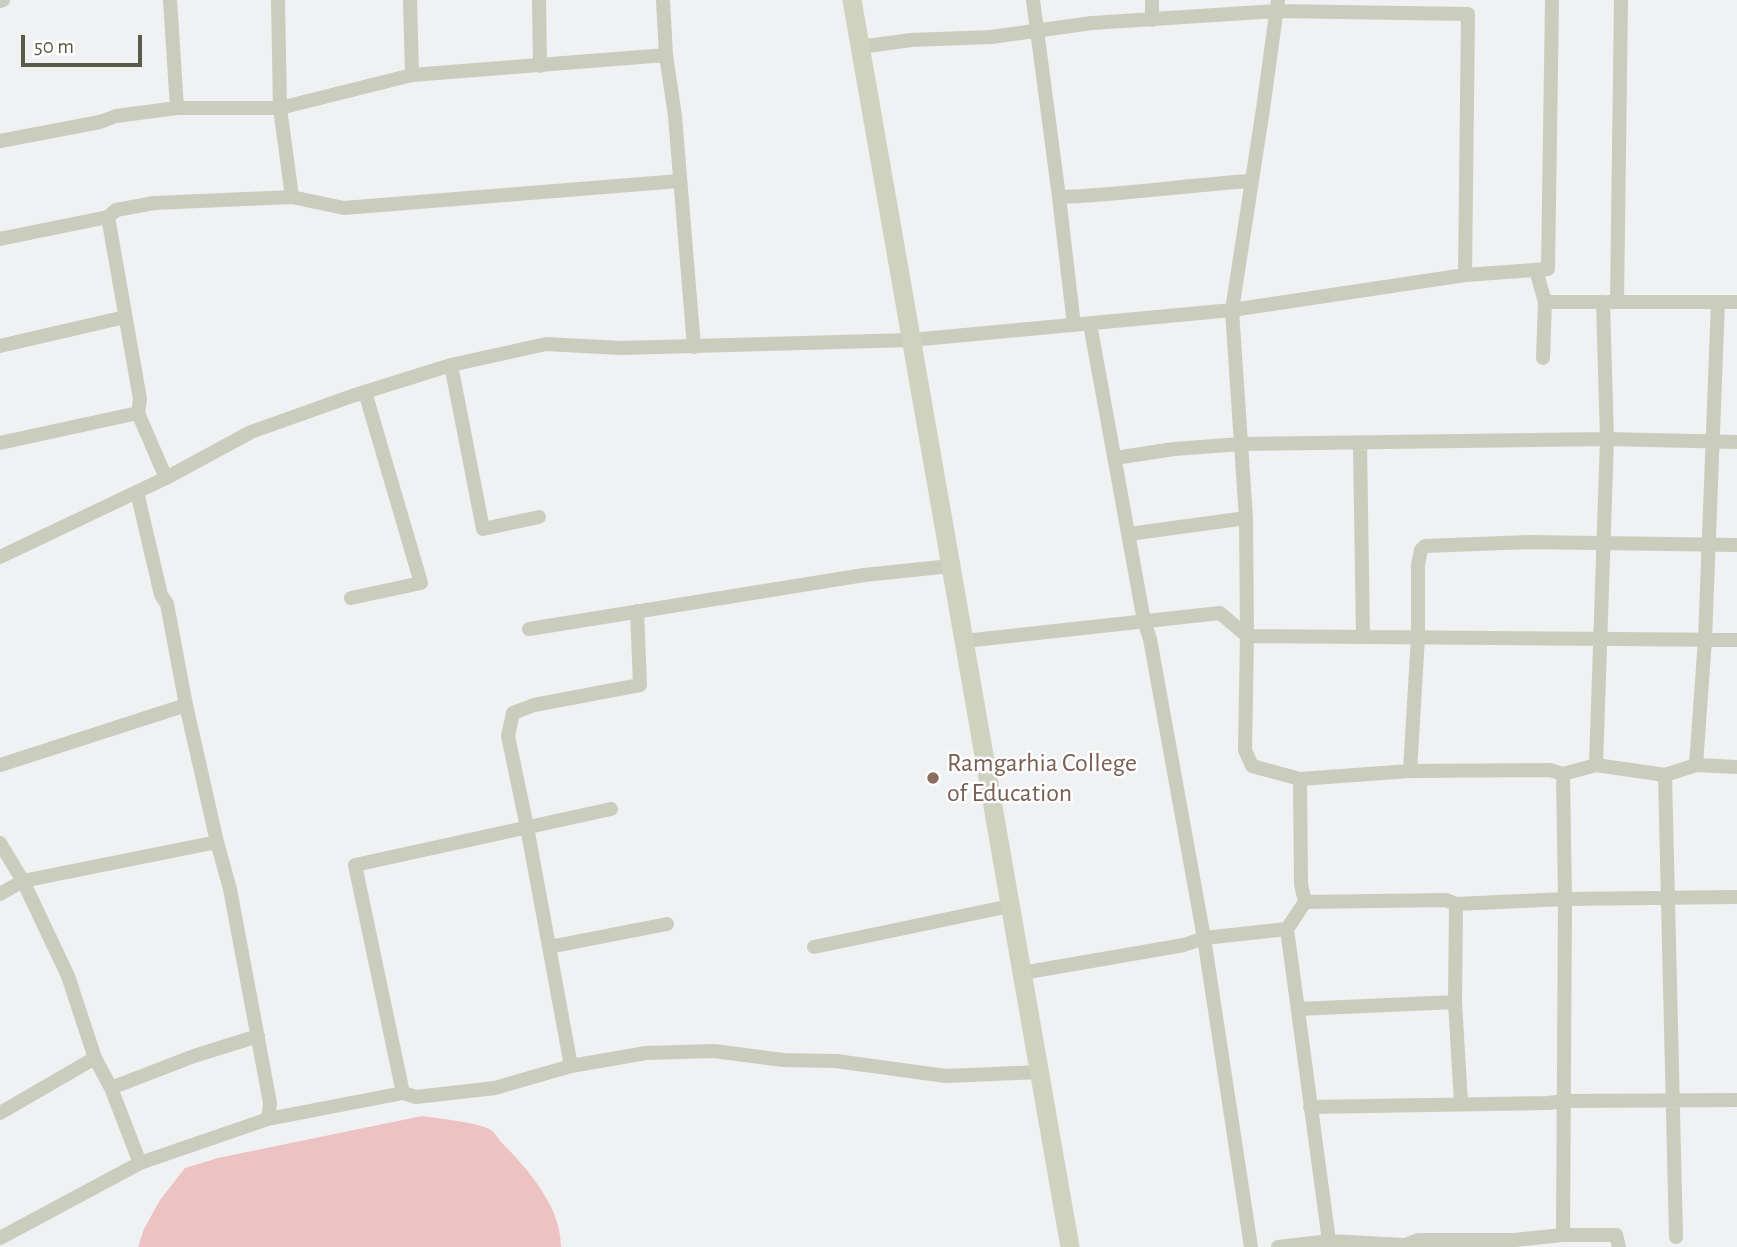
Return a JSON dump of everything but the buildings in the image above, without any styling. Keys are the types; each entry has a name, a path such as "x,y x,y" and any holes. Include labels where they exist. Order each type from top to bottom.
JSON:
{"main road":[{"path":"852,0 1070,1247"}],"street":[{"path":"170,0 177,108"},
{"path":"278,0 280,108 292,197"},
{"path":"410,0 412,75"},
{"path":"538,0 540,66"},
{"path":"663,0 694,347"},
{"path":"1033,0 1074,325"},
{"path":"1152,0 1152,20"},
{"path":"0,557 166,478 251,432 451,365 546,344 621,348 911,341 1232,310 1465,275 1548,269 1552,0"},
{"path":"1596,765 1621,0"},
{"path":"860,47 911,40 990,37 1092,23 1152,20 1277,6 1469,7 1465,275"},
{"path":"1277,6 1264,109 1232,310 1246,517 1245,750 1252,766 1300,779 1410,771 1550,770 1563,774 1596,765 1665,775 1696,765 1737,767"},
{"path":"0,141 100,122 116,116 177,108 280,108 412,75 666,55"},
{"path":"0,239 108,217 116,211 155,203 292,197 344,208 679,181"},
{"path":"1059,197 1114,195 1177,186 1251,181"},
{"path":"108,217 140,399 138,413 166,478"},
{"path":"1536,270 1545,302 1543,358"},
{"path":"1545,302 1737,302"},
{"path":"1696,765 1706,639 1707,544 1718,302"},
{"path":"0,346 125,317"},
{"path":"1090,324 1204,938 1251,1247"},
{"path":"451,365 483,529 539,517"},
{"path":"351,598 421,583 365,392"},
{"path":"0,443 138,413"},
{"path":"1115,458 1174,449 1241,444 1607,439 1737,442"},
{"path":"1360,444 1363,637"},
{"path":"137,492 161,595 167,604 216,842 230,889 270,1103 268,1119"},
{"path":"1129,534 1246,517"},
{"path":"1410,771 1418,637 1418,565 1425,546 1605,542 1737,545"},
{"path":"529,629 864,575 951,566"},
{"path":"571,1066 508,736 513,713 534,705 640,685 638,611"},
{"path":"964,641 1220,613 1247,636 1737,640"},
{"path":"0,765 186,705"},
{"path":"1563,774 1563,1235"},
{"path":"1665,775 1676,1237"},
{"path":"1300,779 1301,884 1305,902 1287,929 1329,1241"},
{"path":"403,1093 355,864 611,809"},
{"path":"0,894 23,881 216,842"},
{"path":"0,843 23,881 68,976 95,1058 111,1088 140,1163"},
{"path":"1305,902 1446,900 1456,904 1565,899 1737,897"},
{"path":"1456,904 1455,1002 1461,1103"},
{"path":"814,947 1010,905"},
{"path":"548,947 667,924"},
{"path":"1022,973 1184,945 1204,938 1287,929"},
{"path":"1298,1009 1455,1002"},
{"path":"111,1088 194,1056 258,1036"},
{"path":"0,1238 140,1163 268,1119 403,1093 416,1097 495,1088 571,1066 646,1053 714,1051 783,1060 836,1061 946,1076 1040,1072"},
{"path":"0,1113 95,1058"},
{"path":"1310,1107 1737,1100"},
{"path":"1278,1247 1329,1241 1406,1246 1418,1240 1515,1244 1563,1235 1616,1235 1619,1247"}],"shaded area":[{"path":"422,1116 469,1123 492,1131 522,1164 549,1203 560,1232 561,1247 138,1247 144,1229 160,1200 185,1168 218,1158"}],"place":[{"name":"Ramgarhia College of Education","path":"933,778"}]}
